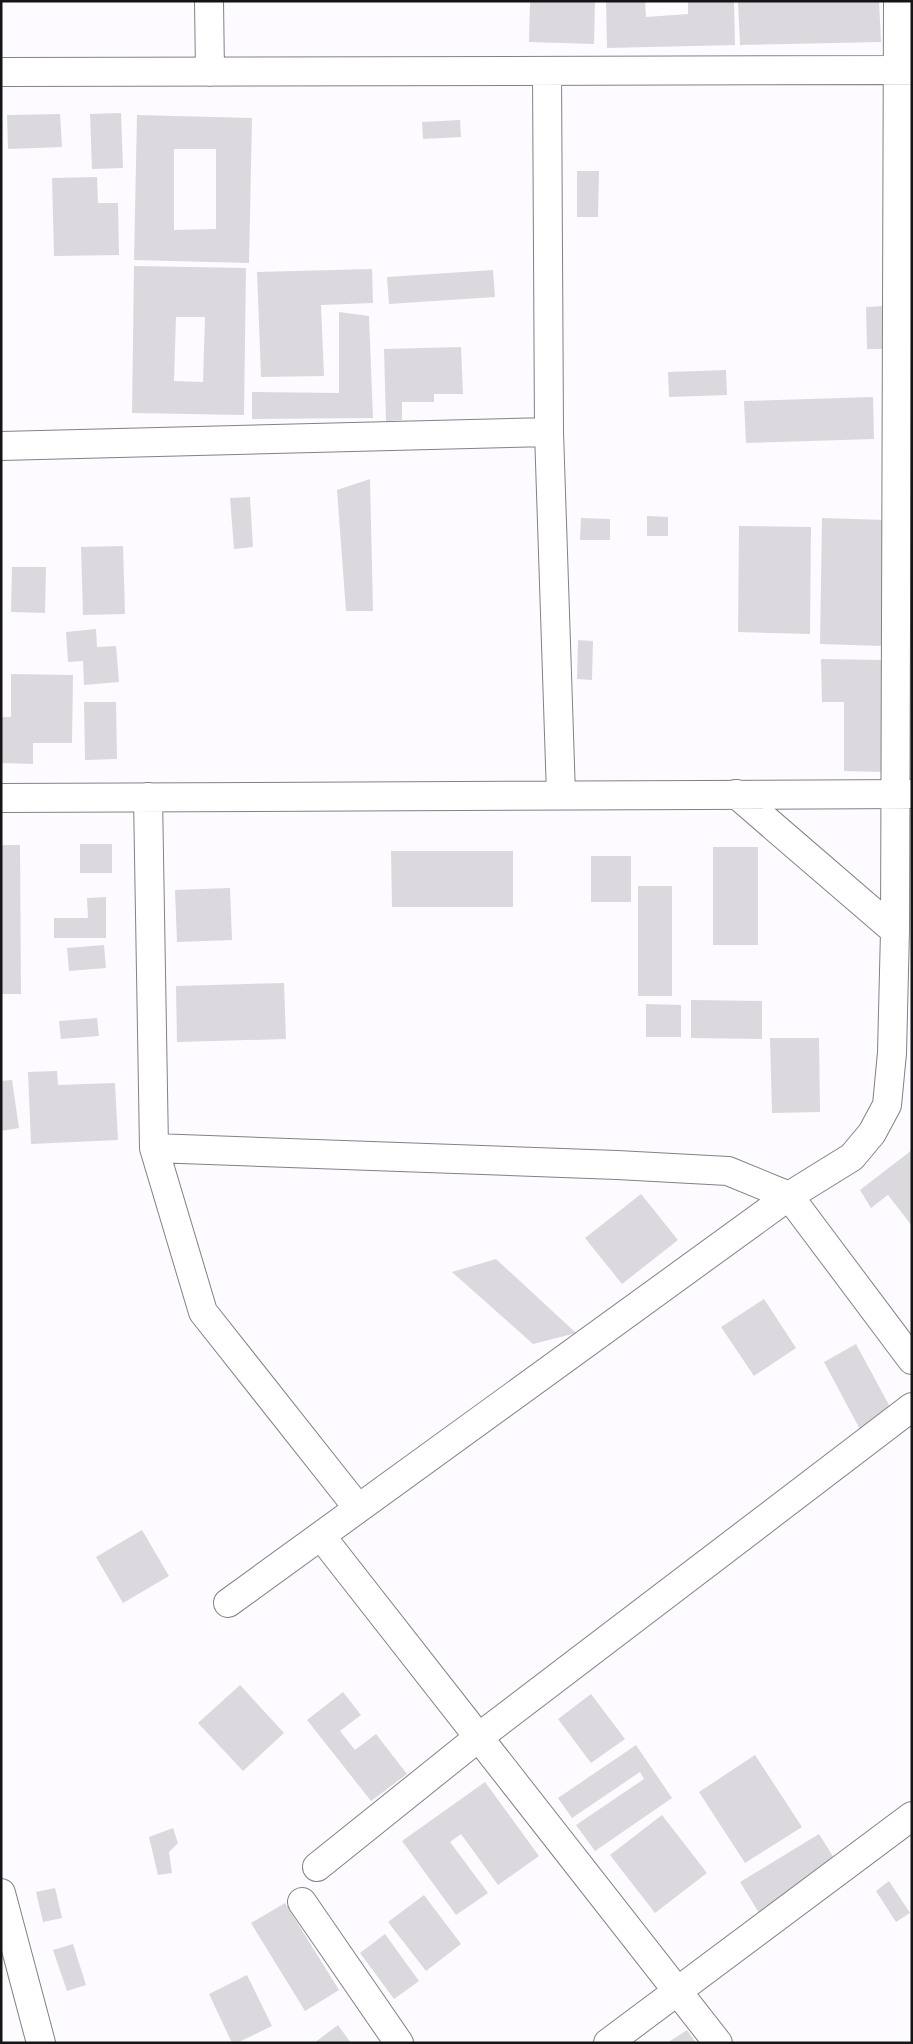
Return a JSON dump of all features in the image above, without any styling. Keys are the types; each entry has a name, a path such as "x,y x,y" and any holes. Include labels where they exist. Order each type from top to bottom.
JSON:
{"street":[{"path":"209,1 210,72"},
{"path":"228,1603 789,1196 852,1157 872,1133 887,1105 902,1052 895,931 903,794 905,70 898,1"},
{"path":"1,72 905,70"},
{"path":"547,71 549,432 561,795"},
{"path":"1,446 549,432"},
{"path":"736,794 895,931"},
{"path":"1,798 903,794"},
{"path":"148,798 154,1148 203,1312 358,1508"},
{"path":"154,1148 617,1165 728,1172 789,1196 912,1360"},
{"path":"317,1867 479,1737 912,1407"},
{"path":"321,1536 718,2043"},
{"path":"608,2043 912,1816"},
{"path":"1,1893 41,2043"},
{"path":"302,1902 399,2043"}],"building":[{"path":"530,1 595,1 594,44 529,42"},
{"path":"606,1 645,1 646,17 688,14 688,1 734,1 735,45 607,48"},
{"path":"738,1 879,1 881,42 740,45"},
{"path":"121,113 123,168 92,169 90,114"},
{"path":"60,114 62,147 8,149 7,115"},
{"path":"137,115 252,118 249,263 134,260","holes":["174,149 216,149 216,229 174,230"]},
{"path":"460,120 461,137 423,139 422,122"},
{"path":"577,171 599,171 598,217 577,217"},
{"path":"97,177 98,203 118,203 119,255 54,256 52,178"},
{"path":"134,266 246,268 244,415 132,413","holes":["176,317 205,317 203,382 174,381"]},
{"path":"372,269 373,303 321,305 324,376 261,377 257,272"},
{"path":"493,270 495,297 389,304 387,277"},
{"path":"884,306 885,349 867,349 866,307"},
{"path":"339,312 369,316 373,418 252,419 252,392 339,393"},
{"path":"461,347 463,394 434,394 434,402 402,402 402,420 386,421 384,349"},
{"path":"726,370 727,395 669,397 668,372"},
{"path":"873,397 874,439 746,443 744,401"},
{"path":"370,479 373,611 346,611 337,490"},
{"path":"250,497 253,547 234,549 230,498"},
{"path":"647,516 668,517 668,536 647,536"},
{"path":"581,518 610,519 610,540 580,540"},
{"path":"822,518 885,520 883,646 820,644"},
{"path":"739,526 811,527 810,634 738,632"},
{"path":"123,546 125,614 83,615 81,547"},
{"path":"12,567 46,567 45,613 11,612"},
{"path":"96,629 97,647 116,646 119,682 84,685 83,661 68,662 66,632"},
{"path":"578,640 593,641 592,680 577,679"},
{"path":"821,659 883,660 884,772 844,771 844,702 822,702"},
{"path":"11,674 73,675 72,743 33,743 33,764 1,763 1,717 11,717"},
{"path":"84,702 116,702 117,759 85,760"},
{"path":"80,844 112,844 112,873 80,873"},
{"path":"1,845 20,845 21,994 1,994"},
{"path":"713,847 758,847 758,945 713,945"},
{"path":"391,851 513,851 513,907 392,907"},
{"path":"591,856 631,856 631,902 591,902"},
{"path":"638,886 672,886 672,996 638,996"},
{"path":"230,888 232,940 177,942 175,890"},
{"path":"106,897 106,938 54,938 54,918 88,918 87,898"},
{"path":"104,945 106,968 69,971 67,948"},
{"path":"284,983 286,1039 177,1042 176,986"},
{"path":"691,1000 762,1001 762,1039 691,1038"},
{"path":"646,1004 681,1005 681,1037 646,1037"},
{"path":"97,1018 99,1036 61,1039 59,1021"},
{"path":"770,1038 819,1038 820,1112 772,1113"},
{"path":"57,1071 58,1085 115,1083 118,1140 31,1144 28,1072"},
{"path":"12,1080 19,1128 1,1131 1,1081"},
{"path":"912,1150 912,1226 888,1195 871,1208 860,1190"},
{"path":"641,1194 678,1240 622,1284 585,1238"},
{"path":"496,1259 576,1333 533,1344 452,1272"},
{"path":"764,1299 796,1348 754,1376 721,1327"},
{"path":"856,1344 896,1418 863,1435 824,1362"},
{"path":"142,1530 169,1576 123,1603 96,1557"},
{"path":"240,1685 284,1733 243,1771 198,1723"},
{"path":"343,1692 361,1715 340,1731 355,1750 376,1734 407,1774 371,1801 307,1720"},
{"path":"591,1694 625,1739 591,1763 558,1719"},
{"path":"636,1745 672,1798 595,1851 576,1825 644,1779 640,1772 572,1818 558,1798"},
{"path":"755,1755 802,1827 745,1863 699,1792"},
{"path":"485,1782 539,1856 498,1885 461,1834 450,1842 488,1893 456,1915 402,1841"},
{"path":"662,1815 707,1873 655,1913 610,1855"},
{"path":"173,1828 178,1843 169,1852 172,1873 158,1875 149,1837"},
{"path":"819,1834 839,1866 759,1913 740,1882"},
{"path":"889,1881 910,1913 896,1922 876,1891"},
{"path":"55,1888 62,1918 43,1922 36,1892"},
{"path":"424,1895 461,1944 426,1971 388,1922"},
{"path":"285,1903 339,1990 305,2011 251,1923"},
{"path":"385,1934 419,1981 394,1999 360,1953"},
{"path":"73,1944 86,1985 67,1991 53,1950"},
{"path":"247,1975 272,2026 237,2043 232,2043 209,1994"},
{"path":"338,2025 351,2043 314,2043"},
{"path":"687,2030 696,2043 667,2043"}]}
